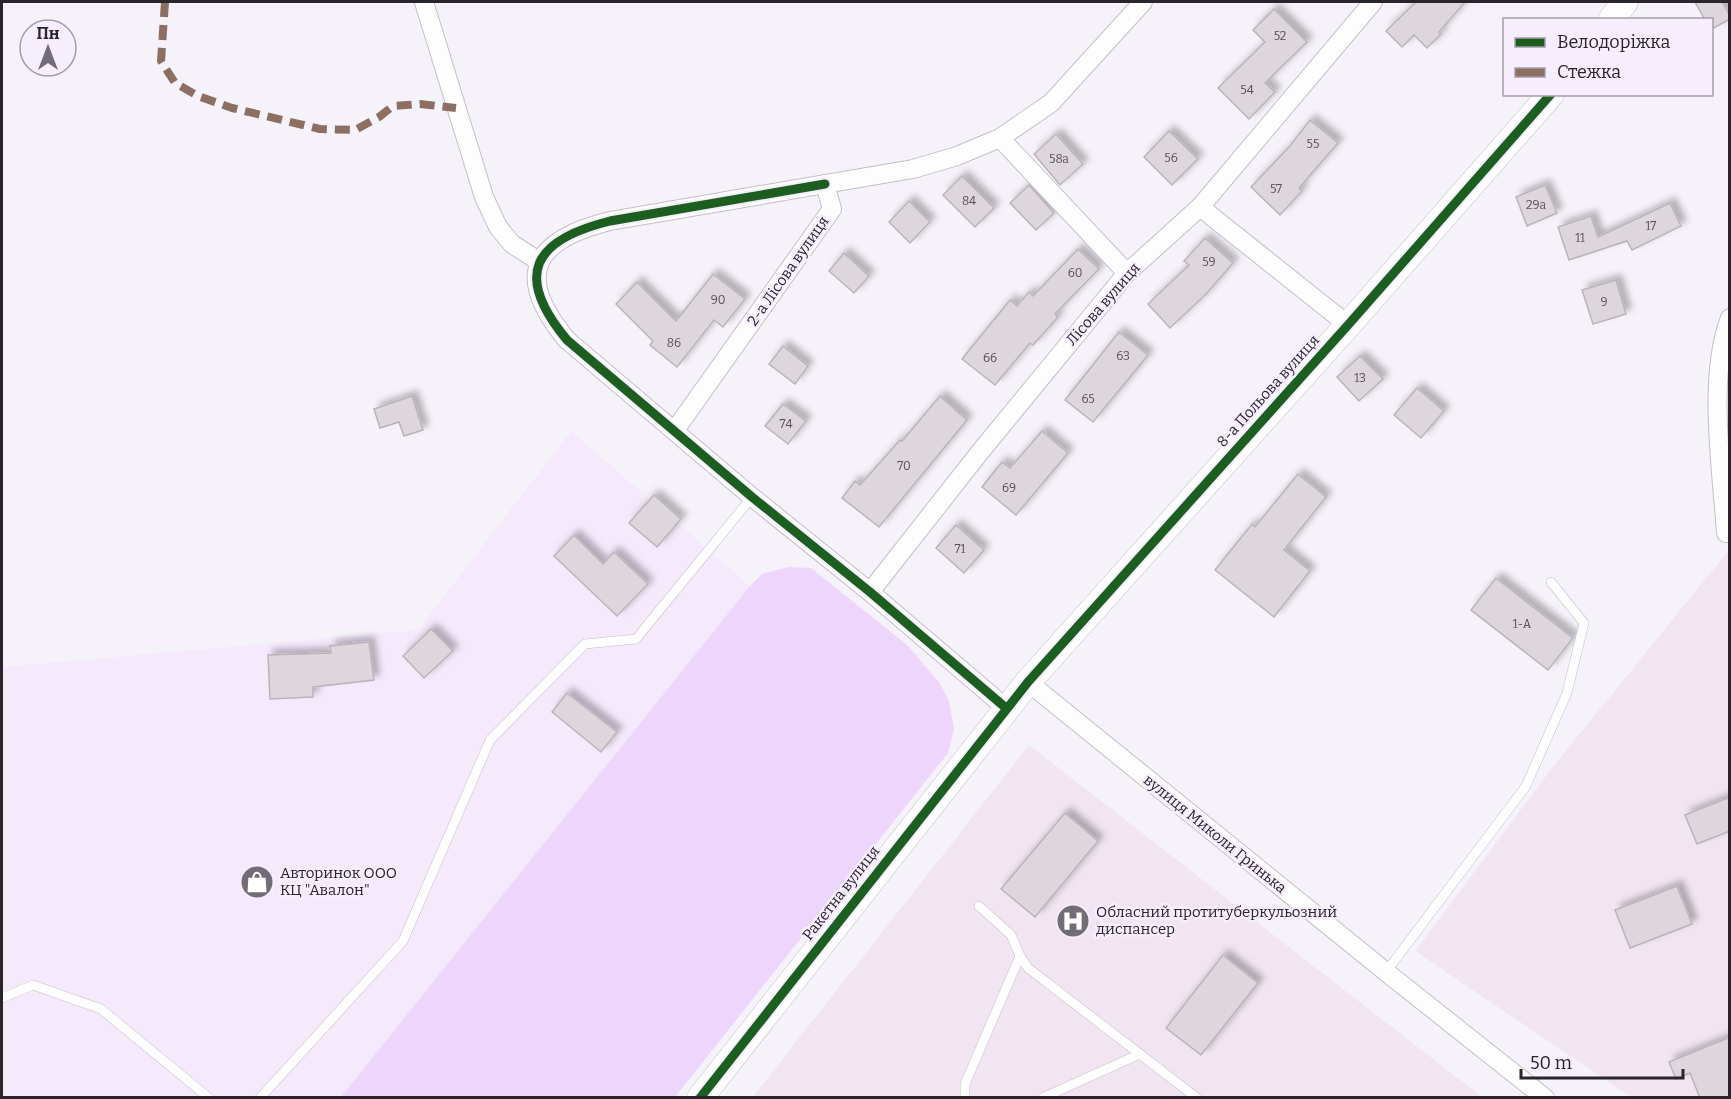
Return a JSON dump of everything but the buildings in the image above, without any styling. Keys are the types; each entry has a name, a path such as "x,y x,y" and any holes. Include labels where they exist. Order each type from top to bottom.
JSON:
{"street":[{"path":"424,2 484,197 498,227 512,244 540,262"},
{"path":"1006,708 567,340 546,313 539,298 536,284 540,262 551,246 582,228 610,221 913,169 957,156 1000,138 1051,103 1143,2"},
{"name":"Лісова вулиця","path":"870,592 987,443 1127,273 1200,207 1373,2"},
{"path":"1613,18 1625,2"},
{"name":"8-а Польова вулиця","path":"1006,708 1549,96"},
{"path":"1000,138 1127,273"},
{"name":"2-а Лісова вулиця","path":"675,430 832,209 825,184"},
{"path":"1200,207 1348,325"},
{"path":"1726,534 1719,435 1718,364 1730,318"},
{"name":"вулиця Миколи Гринька","path":"1028,682 1545,1098"},
{"name":"Ракетна вулиця","path":"700,1098 1006,708"}],"lane":[{"path":"260,1098 403,941 490,740 585,644 636,639 752,497"},
{"path":"1386,972 1526,786 1567,693 1584,623 1551,582"},
{"path":"979,906 1011,935 1028,968 1197,1098"},
{"path":"965,1098 966,1084 1020,956"},
{"path":"2,998 33,985 101,1009 209,1098"},
{"path":"1042,1098 1140,1054"}],"shaded area":[{"name":"Авторинок ООО КЦ \"Авалон\"","path":"571,431 750,586 341,1097 2,1098 2,667 418,630"},
{"path":"1729,550 1729,1097 1631,1097 1415,951 1552,768"},
{"path":"788,567 811,568 907,645 939,682 949,701 954,729 948,753 675,1097 341,1097 750,586 762,574"},
{"name":"Обласний протитуберкульозний диспансер","path":"1029,745 1482,1097 752,1098"}],"marked path":[{"path":"165,2 161,61 175,83 198,96 232,108 320,129 355,130 379,117 393,106 420,104 456,108"}],"cycle path":[{"path":"700,1098 1028,682 1348,325 1549,96"},
{"path":"825,184 610,221 584,229 563,238 548,250 539,263 537,279 540,297 550,317 567,340 1006,708"}],"place":[{"name":"Авторинок ООО КЦ \"Авалон\"","path":"257,882"},
{"name":"Обласний протитуберкульозний диспансер","path":"1073,921"}]}
